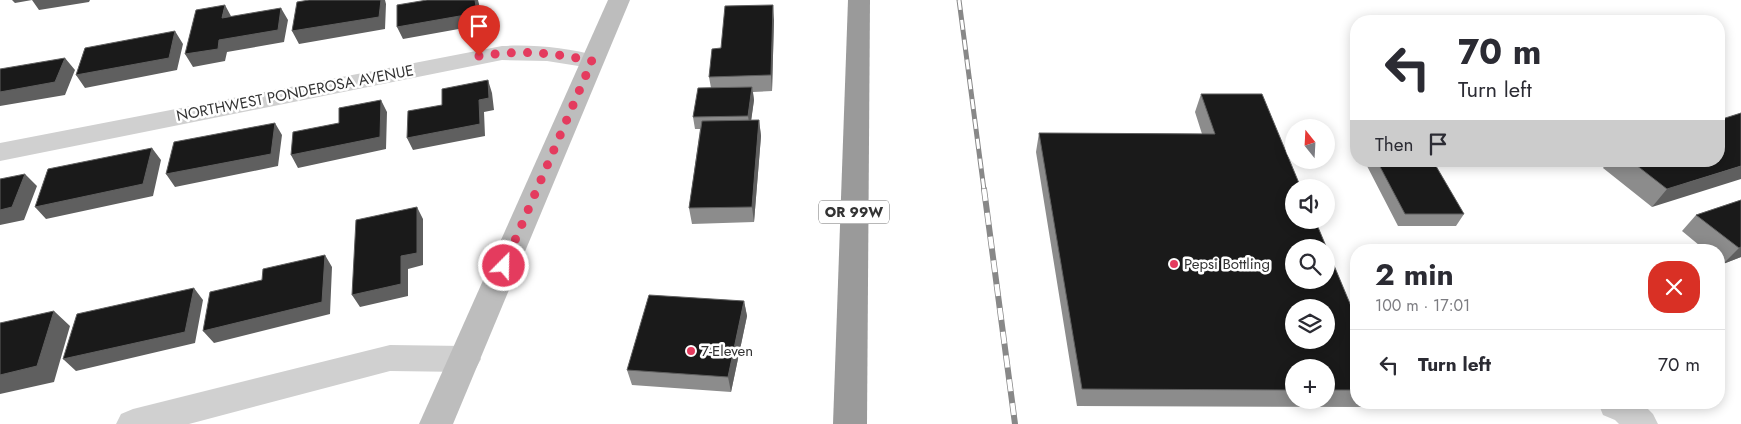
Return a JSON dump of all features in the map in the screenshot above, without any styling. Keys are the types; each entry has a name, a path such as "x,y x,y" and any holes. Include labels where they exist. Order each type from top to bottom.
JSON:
{"highway":[{"name":"OR 99W","path":"850,424 859,0"}],"street":[{"path":"436,424 619,0"},
{"name":"NORTHWEST PONDEROSA AVENUE","path":"0,152 502,53 525,51 556,54 592,61"},
{"path":"133,424 390,358 465,358"},
{"path":"1625,409 1641,424"}],"building":[{"path":"309,0 381,0 379,17 292,31 297,2"},
{"path":"427,0 475,0 477,13 397,27 397,5"},
{"path":"225,5 222,18 281,8 278,30 219,40 218,49 185,54 196,10"},
{"path":"773,5 771,75 709,77 712,49 721,48 725,6"},
{"path":"175,31 169,58 76,75 85,48"},
{"path":"65,58 55,82 0,92 0,69"},
{"path":"488,80 489,98 479,100 480,124 407,138 408,111 442,105 442,89"},
{"path":"752,87 748,116 693,117 698,88"},
{"name":"Pepsi Bottling","path":"1201,94 1262,94 1285,149 1285,169 1293,169 1297,179 1285,179 1285,229 1319,229 1323,239 1285,239 1285,289 1335,289 1335,268 1350,304 1350,390 1335,390 1335,359 1285,359 1285,390 1082,389 1039,133 1215,134"},
{"path":"381,100 380,137 291,155 293,132 339,123 339,108"},
{"path":"1741,113 1741,166 1667,189 1639,167 1725,167 1725,118"},
{"path":"759,120 752,207 689,208 702,121"},
{"path":"275,123 271,154 166,174 174,142"},
{"path":"152,148 143,184 35,207 48,169"},
{"path":"1380,167 1437,167 1464,214 1405,214"},
{"path":"25,174 12,207 0,210 0,179"},
{"path":"1741,200 1741,247 1739,248 1696,215"},
{"path":"417,207 417,253 401,256 401,284 352,295 356,220"},
{"path":"325,255 322,302 203,331 210,292 262,280 263,269"},
{"path":"194,288 185,332 63,359 77,314"},
{"name":"7-Eleven","path":"649,295 744,301 728,377 627,370"},
{"path":"54,311 37,366 0,375 0,323"}],"railway":[{"path":"959,0 984,190"},
{"path":"984,189 1015,424"}],"place":[{"name":"Pepsi Bottling","path":"1174,264"},
{"name":"7-Eleven","path":"691,351"}],"route":[{"path":"479,56 525,51 556,54 592,61 504,266"}]}
